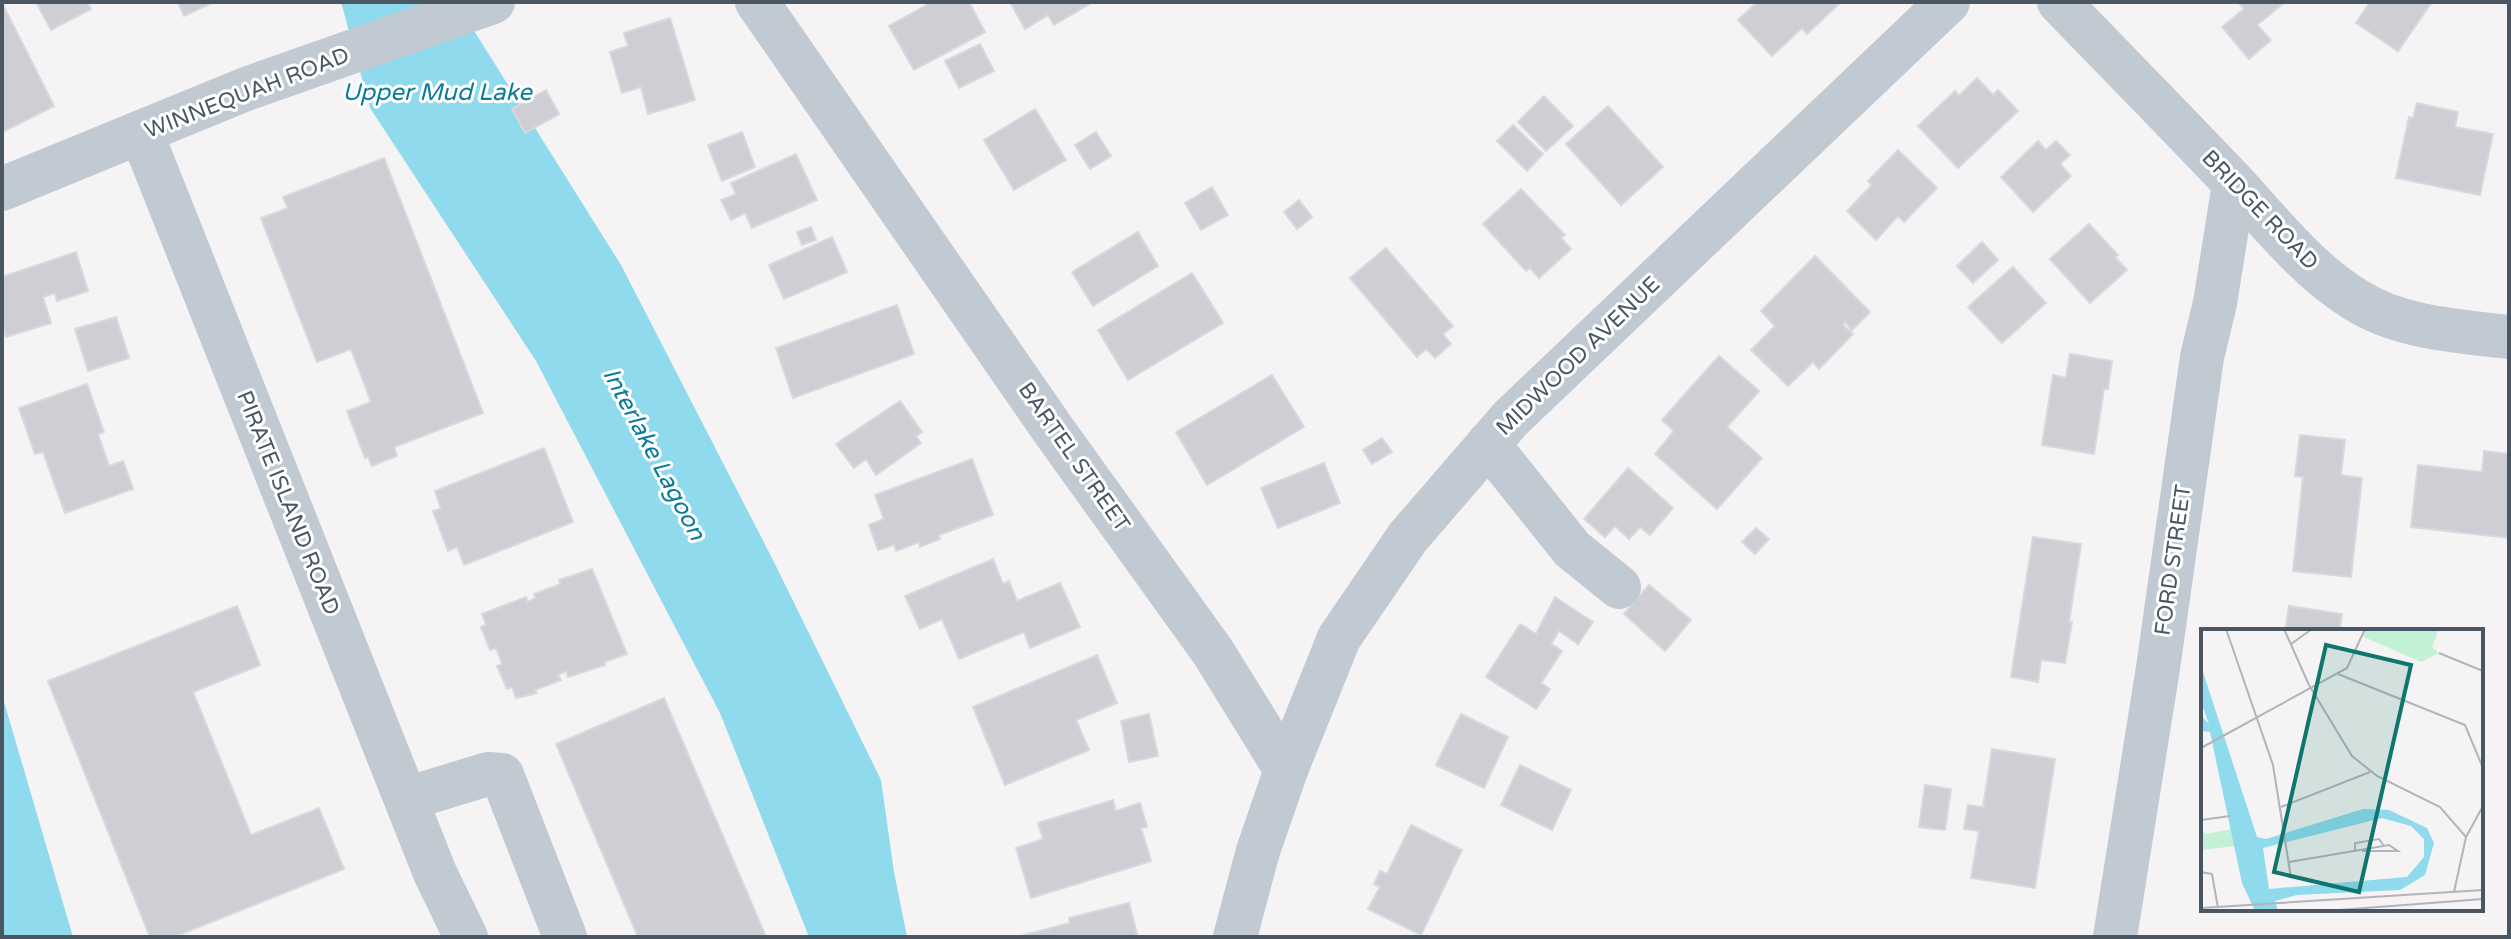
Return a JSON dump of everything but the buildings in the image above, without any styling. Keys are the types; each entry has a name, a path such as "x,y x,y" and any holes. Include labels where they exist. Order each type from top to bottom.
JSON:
{"street":[{"name":"BARTEL STREET","path":"757,2 1054,431 1213,652 1286,770"},
{"name":"MIDWOOD AVENUE","path":"1286,770 1339,638 1408,537 1488,444 1511,418 1948,2"},
{"name":"BRIDGE ROAD","path":"2059,2 2295,250 2357,301 2400,319 2449,331 2509,337"},
{"name":"WINNEQUAH ROAD","path":"2,189 246,89 481,7"},
{"name":"PIRATE ISLAND ROAD","path":"141,132 435,873 466,937"},
{"name":"FORD STREET","path":"2115,937 2158,668 2202,357 2215,303 2234,184"},
{"path":"1488,444 1572,549 1619,587"},
{"path":"1235,937 1258,851 1286,770"},
{"path":"406,799 488,774 502,775 565,937"},
{"name":"PIRATE ISLAND ROAD","path":"435,873 444,937"}],"water":[{"name":"Upper Mud Lake","path":"341,2 456,2 621,265 774,562 881,780 907,937 809,937 720,713 536,361 370,108"},
{"path":"2,695 73,937 2,937"}],"water label":[{"name":"Interlake Lagoon","path":"654,454"}]}
